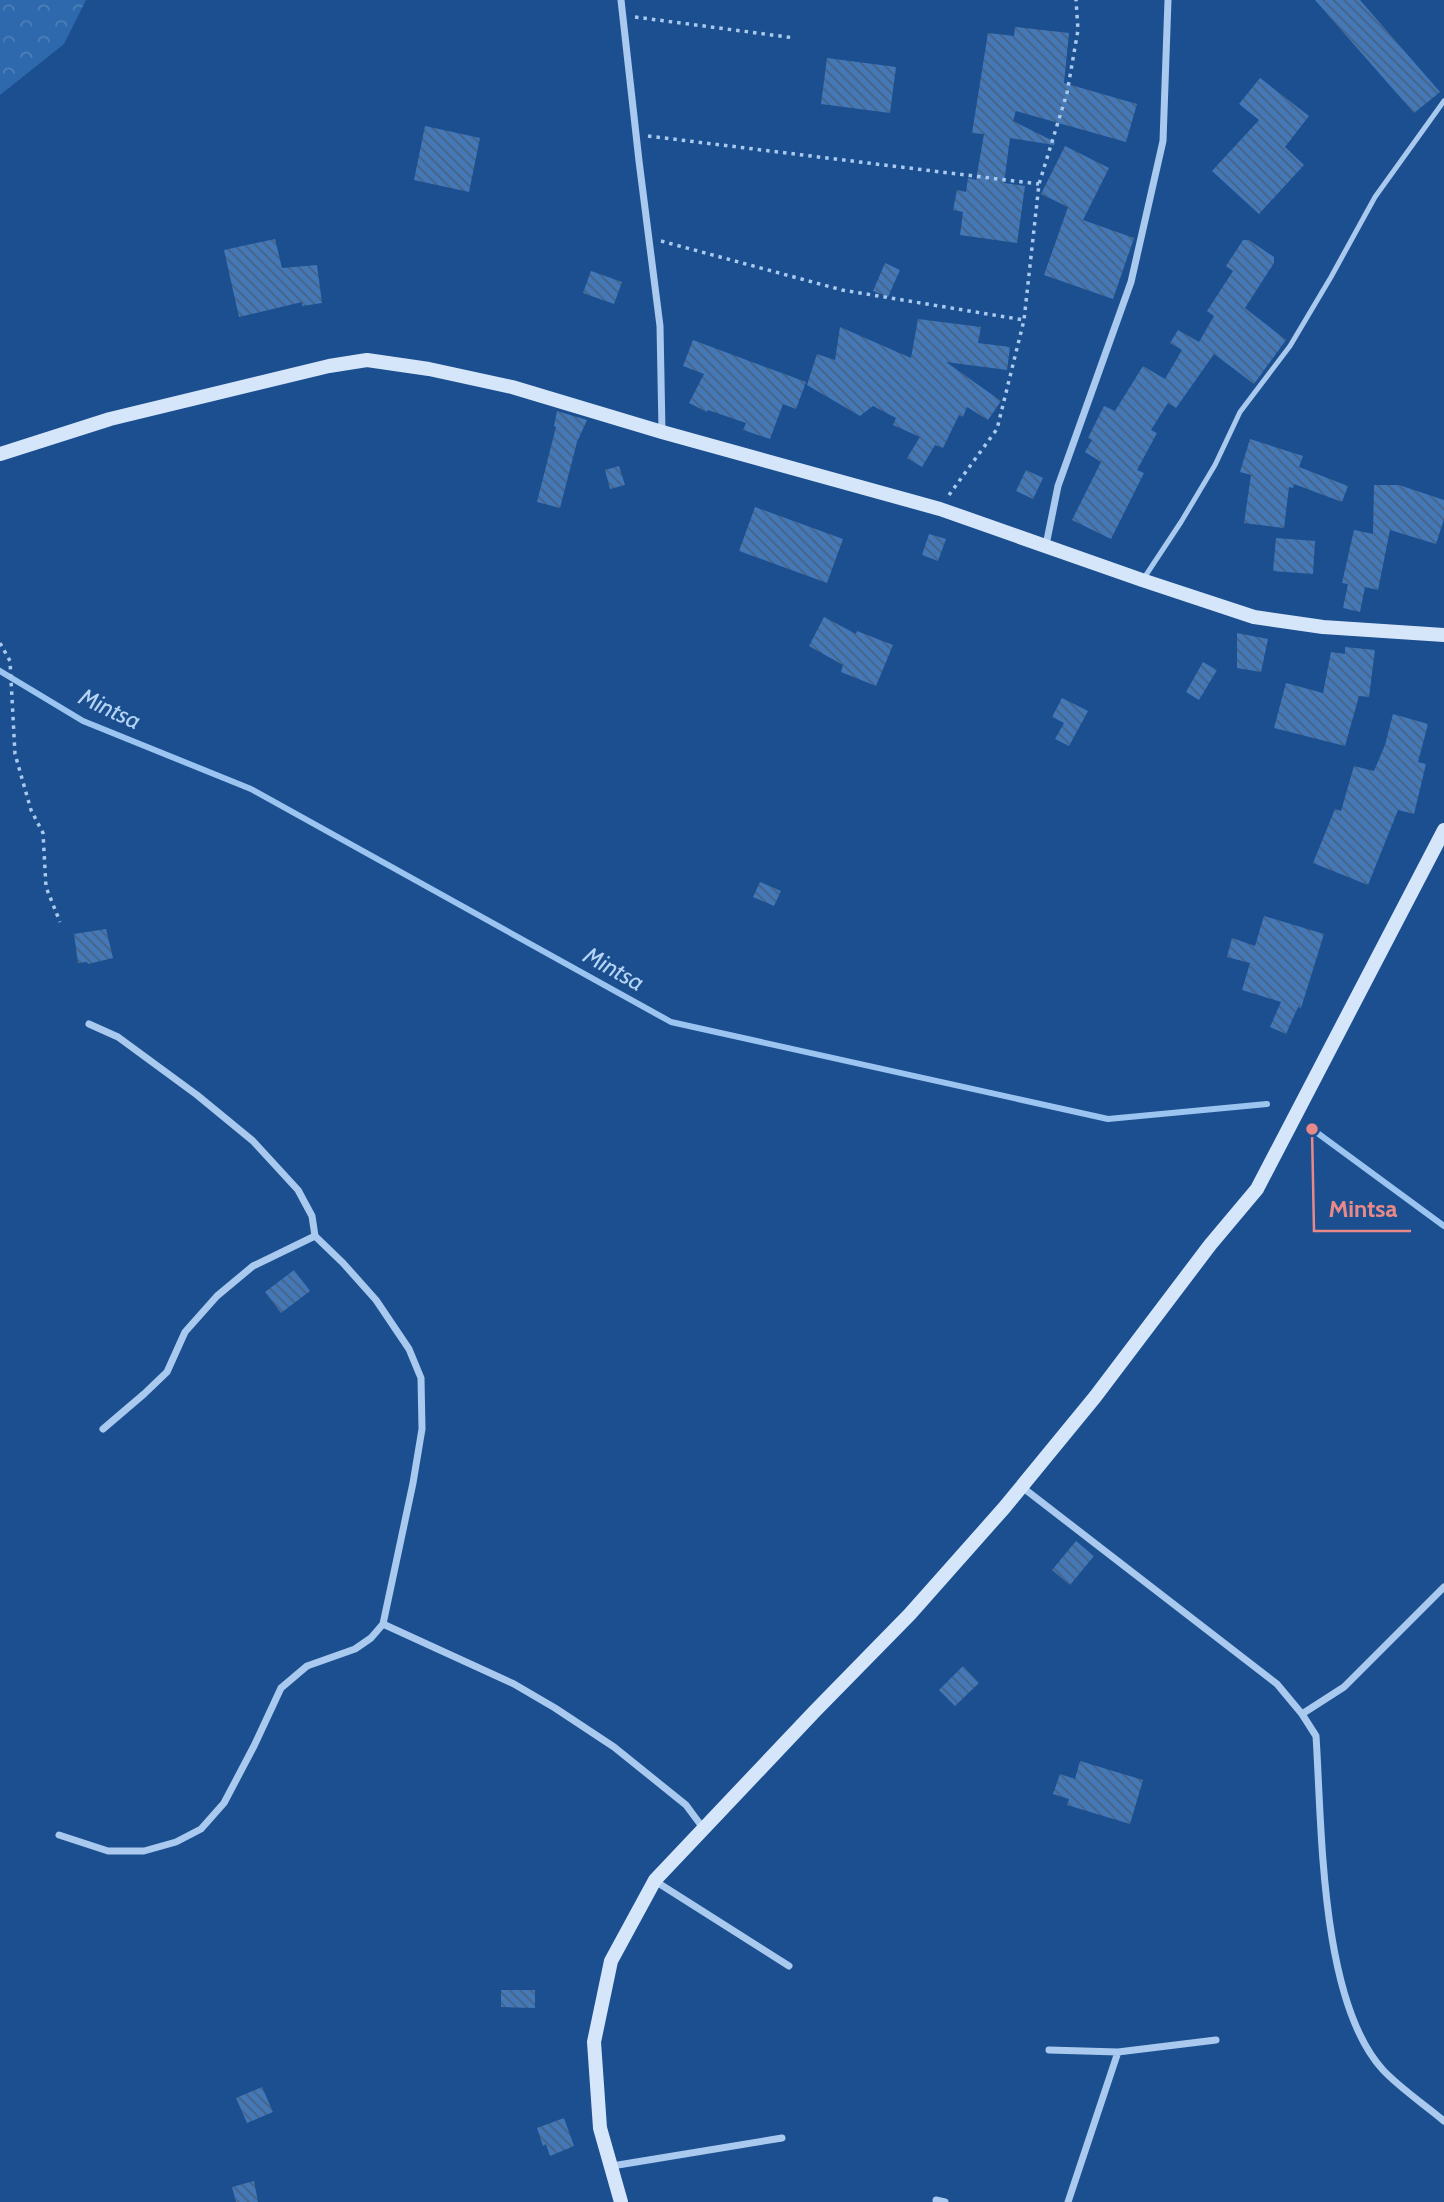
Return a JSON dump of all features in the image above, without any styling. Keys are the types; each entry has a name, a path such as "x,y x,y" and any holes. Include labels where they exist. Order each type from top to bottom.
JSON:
{"street":[{"path":"621,0 660,326 662,432"},
{"path":"1046,545 1058,486 1131,282 1163,141 1168,0"},
{"path":"0,454 110,419 329,366 367,360 429,369 512,387 662,432 940,509 1254,617 1323,627 1444,635"},
{"path":"621,2202 600,2128 594,2042 611,1961 655,1881 910,1614 1021,1487 1095,1398 1210,1245 1256,1189 1444,830"},
{"path":"59,1835 108,1851 144,1851 176,1842 201,1829 223,1803 281,1688 307,1665 355,1649 371,1639 383,1624 414,1483 422,1429 421,1378 409,1349 376,1300 343,1262 315,1236 312,1216 298,1190 253,1141 197,1095 118,1037 89,1024"},
{"path":"103,1429 167,1372 185,1332 217,1296 253,1266 315,1236"},
{"path":"1021,1487 1277,1684 1302,1714 1316,1736 1326,1899 1338,1968 1355,2027 1383,2069 1444,2121"},
{"path":"1302,1714 1344,1687 1444,1587"},
{"path":"383,1624 514,1684 555,1708 614,1747 686,1805 703,1828"},
{"path":"655,1881 789,1966"},
{"path":"1049,2050 1118,2052 1216,2040"},
{"path":"1068,2202 1118,2052"},
{"path":"611,2166 782,2138"},
{"path":"936,2200 945,2202"}],"lane":[{"path":"1142,580 1215,465 1240,412 1290,346 1375,197 1444,101"}],"path":[{"path":"940,509 997,429 1024,320 1039,184 1067,93 1078,30 1076,0"},
{"path":"623,15 795,38"},
{"path":"636,134 1039,184"},
{"path":"649,238 842,290 1024,320"},
{"path":"0,643 10,661 15,754 31,810 43,833 46,887 60,922"}],"green space":[{"path":"0,0 86,0 64,44 0,95"}],"building":[{"path":"1315,0 1360,0 1440,92 1414,113"},
{"path":"1015,27 1069,33 1064,83 1137,104 1126,142 1016,111 1013,121 1055,142 1054,145 1010,138 1004,183 1025,186 1017,243 960,235 963,212 953,210 957,190 966,192 968,178 976,180 984,134 972,133 988,33 1014,36"},
{"path":"827,58 896,67 890,113 821,104"},
{"path":"1260,78 1309,116 1285,147 1304,165 1259,214 1212,171 1259,120 1239,104"},
{"path":"425,126 480,138 469,192 414,180"},
{"path":"1065,146 1109,168 1083,220 1134,238 1113,299 1044,275 1068,207 1041,194"},
{"path":"275,239 282,268 317,265 322,303 302,306 302,302 239,317 224,250"},
{"path":"1243,240 1249,240 1274,257 1274,263 1245,308 1286,340 1254,384 1214,354 1176,408 1168,403 1151,430 1157,433 1137,470 1144,473 1111,539 1072,520 1101,462 1085,452 1092,440 1088,438 1104,406 1115,411 1143,366 1165,379 1182,350 1170,343 1178,330 1199,342 1214,316 1207,311 1233,271 1226,266"},
{"path":"885,263 900,270 888,297 873,291"},
{"path":"591,271 622,282 614,304 583,293"},
{"path":"918,319 981,327 978,343 1010,347 1007,370 946,362 1001,401 988,420 967,407 963,417 959,415 943,448 935,445 922,467 907,458 920,437 893,425 896,418 873,406 860,416 807,385 817,354 835,360 840,327 911,358"},
{"path":"693,340 806,382 796,409 783,404 770,439 743,430 746,423 708,410 707,412 689,403 704,374 683,366"},
{"path":"557,411 587,420 577,442 560,508 537,502 556,427"},
{"path":"1250,439 1303,456 1299,467 1348,486 1342,502 1294,484 1293,488 1289,487 1284,528 1244,523 1251,475 1240,472"},
{"path":"619,466 625,485 610,489 605,470"},
{"path":"1026,470 1043,478 1033,499 1016,491"},
{"path":"1374,485 1399,485 1444,500 1444,519 1436,544 1390,530 1378,590 1365,587 1360,612 1343,608 1348,584 1342,583 1354,530 1373,534"},
{"path":"755,507 843,539 827,583 739,551"},
{"path":"929,534 946,539 938,561 922,555"},
{"path":"1276,538 1315,541 1313,574 1273,571"},
{"path":"824,617 856,634 857,631 893,645 876,686 841,672 843,665 809,646"},
{"path":"1237,633 1268,639 1261,672 1237,668"},
{"path":"1345,647 1375,650 1369,697 1359,696 1345,746 1274,728 1286,683 1323,693 1331,652 1345,654"},
{"path":"1203,662 1217,670 1199,700 1186,692"},
{"path":"1062,698 1088,711 1069,746 1055,739 1064,723 1052,717"},
{"path":"1393,714 1428,724 1418,762 1426,764 1414,814 1398,810 1368,885 1313,863 1335,809 1341,811 1354,766 1374,771 1385,745"},
{"path":"760,882 781,891 774,906 753,897"},
{"path":"1264,916 1324,934 1301,1008 1298,1007 1286,1034 1270,1027 1281,1002 1242,990 1250,963 1227,957 1232,938 1255,946"},
{"path":"106,929 113,958 88,964 78,963 74,934"},
{"path":"294,1270 310,1291 281,1313 265,1292"},
{"path":"1076,1541 1094,1556 1070,1585 1052,1570"},
{"path":"963,1666 979,1683 955,1706 939,1690"},
{"path":"1080,1761 1143,1780 1130,1824 1067,1805 1069,1799 1053,1794 1060,1774 1075,1779"},
{"path":"501,1990 535,1990 535,2008 501,2007"},
{"path":"262,2087 273,2112 247,2123 236,2098"},
{"path":"564,2118 574,2146 550,2156 546,2144 543,2146 537,2128"},
{"path":"254,2181 258,2202 236,2202 232,2187"}],"waterway":[{"name":"Mintsa","path":"0,671 83,721 251,789 671,1022 1108,1119 1267,1104"},
{"name":"Mintsa","path":"1312,1129 1444,1226"}],"place":[{"name":"Mintsa","path":"1312,1129"}]}
